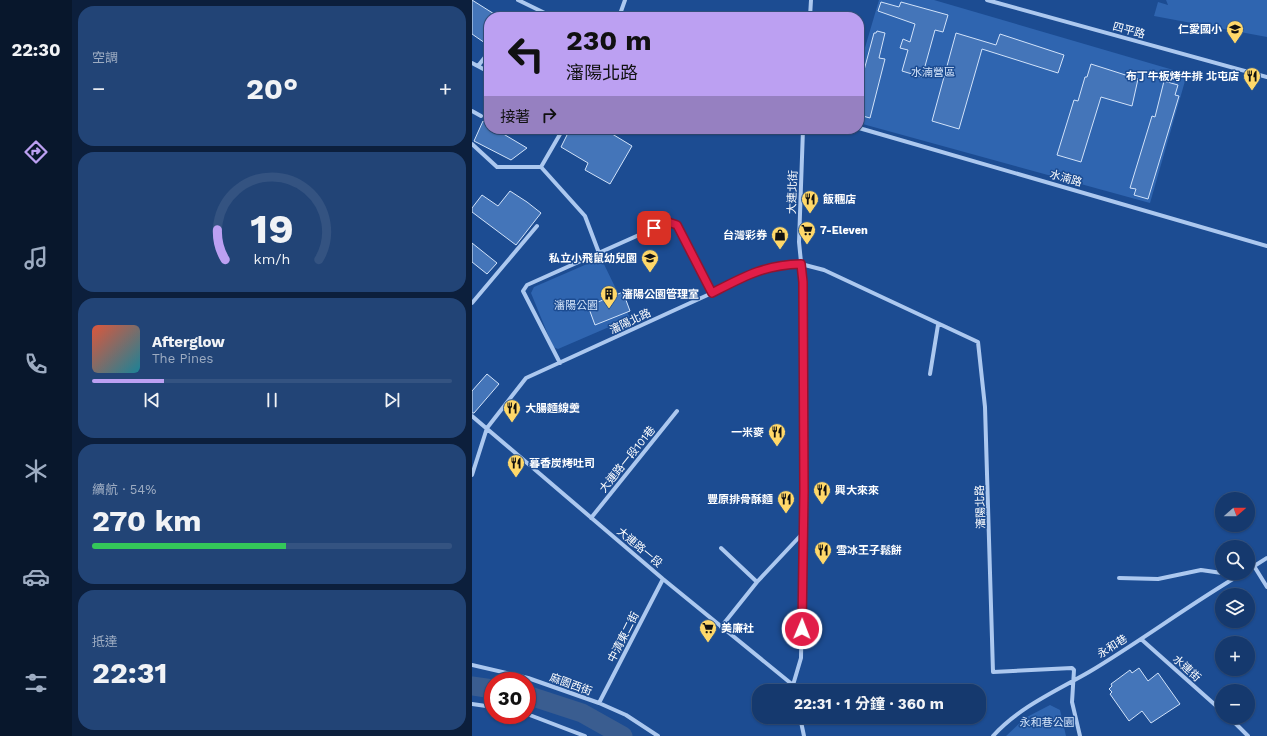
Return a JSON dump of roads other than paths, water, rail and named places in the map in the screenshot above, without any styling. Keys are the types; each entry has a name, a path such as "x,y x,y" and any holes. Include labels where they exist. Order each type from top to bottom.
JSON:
{"street":[{"path":"518,0 543,12"},
{"path":"621,12 625,0"},
{"path":"810,12 811,0"},
{"name":"四平路","path":"987,0 1267,77"},
{"path":"478,66 484,58"},
{"path":"472,62 484,69"},
{"path":"472,111 481,116"},
{"name":"水湳路","path":"864,129 1267,246"},
{"path":"541,167 560,134"},
{"name":"大連北街","path":"793,684 802,658 804,491 803,282 799,242 803,134"},
{"path":"472,144 497,167 541,167"},
{"path":"541,167 584,216 599,253"},
{"path":"560,364 523,291 527,285 668,222 677,225 712,293"},
{"path":"472,303 537,226"},
{"name":"瀋陽北路","path":"487,428 526,378 560,364 754,272 782,265 801,264 824,270 938,325 978,342 985,407 993,672 1072,668 1074,670 1074,679"},
{"path":"930,374 938,325"},
{"name":"大連路一段101巷","path":"591,518 677,411"},
{"name":"大連路一段","path":"472,416 663,579 792,684"},
{"path":"472,475 487,428"},
{"path":"721,627 757,582 803,533"},
{"path":"721,548 757,582"},
{"path":"1255,565 1267,558"},
{"path":"1255,568 1267,587"},
{"path":"1119,578 1158,579 1201,570 1215,572"},
{"name":"中清東二街","path":"599,703 663,579"},
{"name":"永和巷","path":"993,736 1023,710 1140,639 1231,580"},
{"name":"水連街","path":"1140,639 1215,705"},
{"name":"麻園西街","path":"472,665 528,678 599,703 626,715 658,736"},
{"path":"1074,679 1072,702 1080,736"},
{"path":"472,704 484,706"},
{"path":"536,717 585,736"},
{"path":"801,724 804,736"},
{"path":"1236,724 1248,736"}],"waterway":[{"path":"472,686 484,688"},
{"path":"536,698 582,713 623,736"}],"place":[{"name":"仁愛國小","path":"1235,44"},
{"name":"布丁牛板烤牛排 北屯店","path":"1252,91"},
{"name":"飯糰店","path":"810,214"},
{"name":"7-Eleven","path":"807,245"},
{"name":"台灣彩券","path":"780,250"},
{"name":"私立小飛鼠幼兒園","path":"650,273"},
{"name":"瀋陽公園管理室","path":"609,309"},
{"name":"大腸麵線羹","path":"512,423"},
{"name":"一米麥","path":"777,447"},
{"name":"暮香炭烤吐司","path":"516,478"},
{"name":"興大來來","path":"822,505"},
{"name":"豐原排骨酥麵","path":"786,514"},
{"name":"雪冰王子鬆餅","path":"823,565"},
{"name":"美廉社","path":"708,643"}],"park label":[{"name":"水湳營區","path":"933,72"},
{"name":"瀋陽公園","path":"576,305"},
{"name":"永和巷公園","path":"1047,722"}]}
